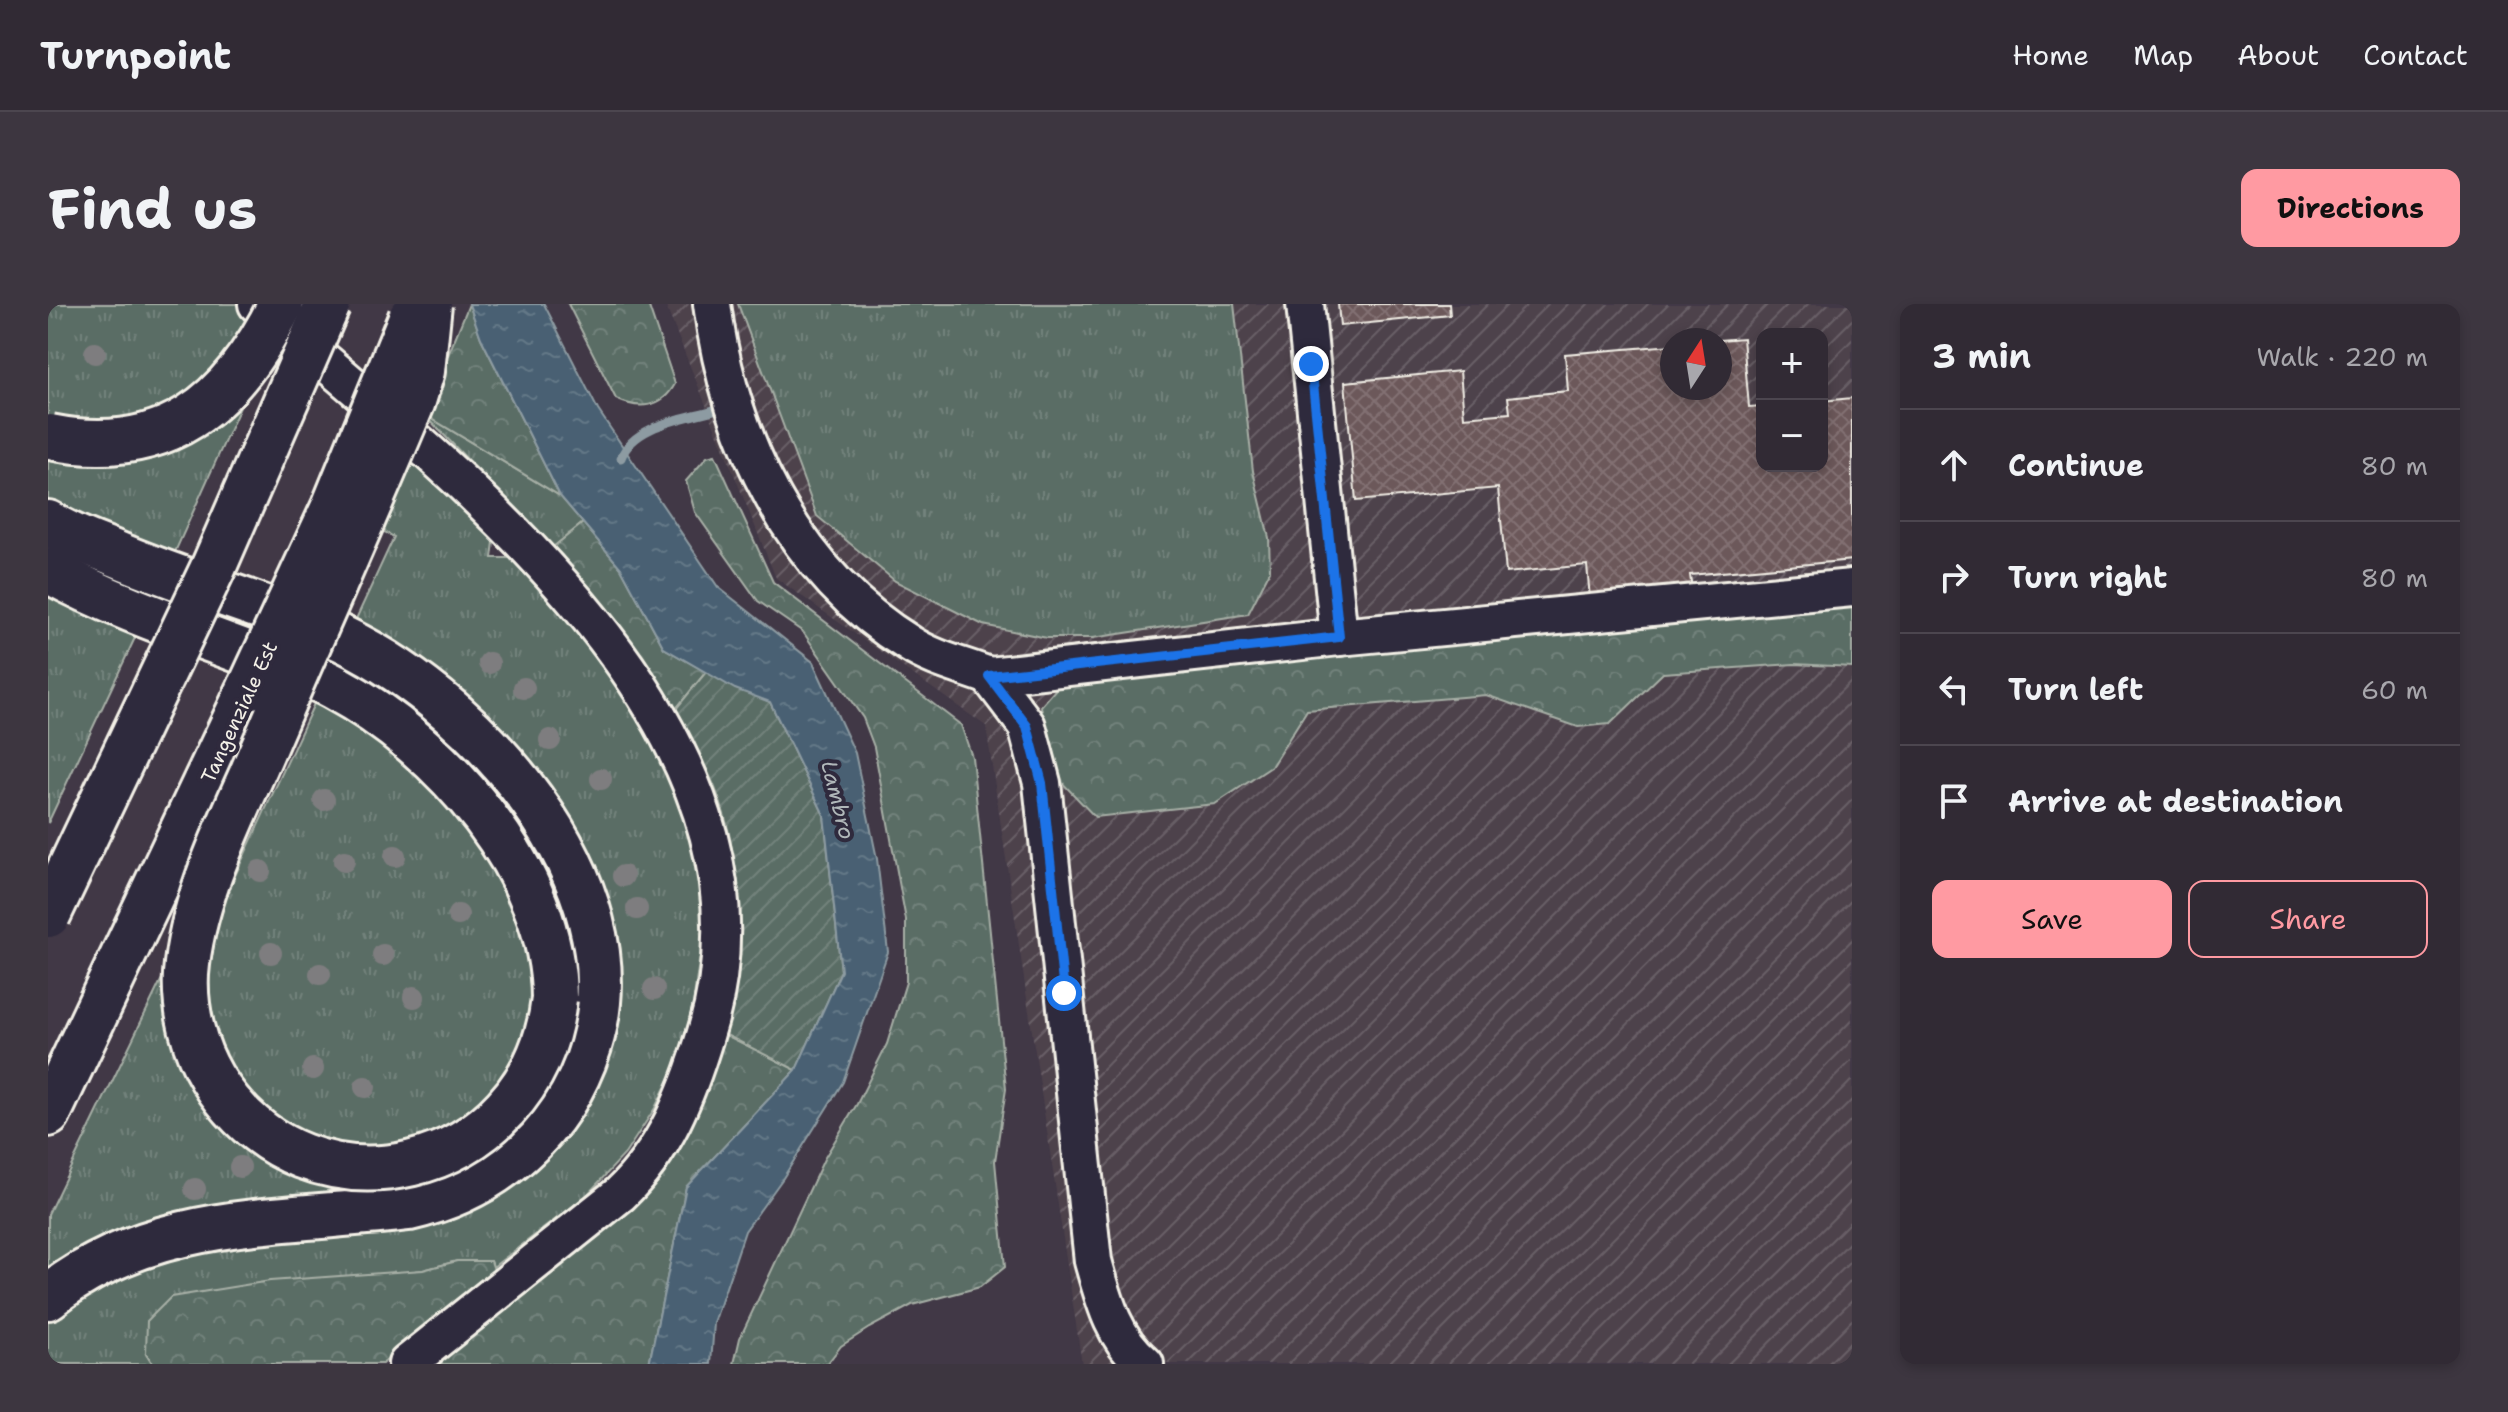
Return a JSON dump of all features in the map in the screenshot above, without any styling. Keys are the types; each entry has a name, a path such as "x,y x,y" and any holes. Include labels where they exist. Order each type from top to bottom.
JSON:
{"highway":[{"path":"49,436 88,444 127,442 167,431 199,412 228,383 261,344 281,304"},
{"path":"48,915 220,552 328,304"},
{"name":"Tangenziale Est","path":"48,1114 322,534 416,304"},
{"path":"48,570 89,593 333,686 399,729 472,803 509,853 544,926 554,972 554,999 552,1021 536,1065 506,1110 470,1140 448,1153 394,1168 368,1170 306,1158 256,1130 220,1091 206,1069 190,1022 186,974 211,876 413,401 422,371 429,304"},
{"path":"48,523 131,560 331,634 390,667 450,712 499,758 539,807 569,860 592,929 598,995 590,1043 562,1105 517,1156 477,1184 435,1202 409,1208 226,1224 166,1236 109,1259 48,1297"}],"street":[{"path":"257,304 438,460 522,544 597,627 636,682 671,741 698,806 716,867 721,924 713,1013 680,1110 657,1148 640,1174 620,1194 407,1364"},
{"path":"712,304 725,385 765,482 806,551 854,600 911,644 989,676 1339,637 1852,588"},
{"path":"1305,304 1339,637"},
{"path":"989,676 1027,726 1042,783 1093,1261 1106,1307 1126,1349 1145,1364"}],"shaded area":[{"path":"665,304 1852,304 1852,1364 1082,1364 986,726 776,578"}],"green space":[{"path":"48,304 238,304 258,322 165,418 48,423"},
{"path":"469,304 481,338 560,496 424,414"},
{"path":"568,304 648,304 675,384 670,392 649,405 633,405 616,399"},
{"path":"738,304 1234,304 1253,471 1269,538 1270,571 1248,614 1093,638 1047,638 983,625 895,581 817,516"},
{"path":"245,396 171,561 48,509 48,453 189,441 216,425"},
{"path":"424,414 560,496 583,523 552,548"},
{"path":"413,454 495,534 492,558 515,558 617,673 682,792 705,889 703,934 691,1018 675,1067 655,1108 625,1154 586,1196 493,1267 491,1261 457,1261 423,1270 368,1276 146,1353 153,1364 48,1364 48,1320 88,1289 184,1248 404,1225 578,1112 587,872 350,632 394,537 379,529"},
{"path":"715,455 773,582 961,725 972,757 1006,1089 995,1161 1005,1267 980,1287 912,1305 869,1328 841,1346 827,1364 734,1364 740,1338 824,1159 857,1104 887,1044 906,982 906,920 874,747 863,718 803,632 758,601 695,512 686,481 707,457"},
{"path":"583,523 621,568 664,648 706,672 671,715 599,605 552,548"},
{"path":"48,588 141,625 48,823"},
{"path":"1852,607 1852,667 1794,664 1663,673 1610,724 1578,727 1486,695 1307,710 1271,767 1215,804 1095,817 1051,771 1041,706 1062,682"},
{"path":"335,654 404,698 462,749 498,788 531,831 558,877 576,925 584,975 580,1026 561,1077 528,1125 500,1152 449,1181 423,1190 368,1200 227,1208 179,1217 111,1242 48,1278 48,1214 170,962 177,1040 199,1093 221,1123 249,1148 264,1159 317,1183 371,1191 425,1184 474,1163 516,1131 548,1089 567,1037 570,979 560,932 542,888 500,819 469,780 434,744 388,706 329,672"},
{"path":"706,672 770,702 824,815 841,971 796,1070 724,1034 736,935 735,868 721,804 708,772 671,715"},
{"path":"318,695 370,726 487,843 545,988 501,1102 390,1162 257,1118 203,1022 209,941 227,893"},
{"path":"724,1034 796,1070 686,1187 649,1364 427,1364 704,1090"},
{"path":"457,1261 491,1261 495,1273 382,1364 153,1364 146,1353 147,1321 171,1297 270,1281 423,1270"}],"water":[{"name":"Lambro","path":"469,304 544,304 598,410 718,587 813,662 855,753 877,859 888,952 843,1082 783,1178 745,1231 714,1323 711,1364 649,1364 686,1187 796,1070 841,971 824,815 770,702 735,689 664,648 621,568 560,496 481,338"}],"building":[{"path":"1338,304 1449,304 1450,315 1340,326"},
{"path":"1743,338 1749,407 1756,406 1756,472 1828,472 1828,400 1852,398 1852,560 1690,575 1692,589 1590,599 1587,565 1506,573 1498,488 1356,501 1345,382 1460,371 1464,417 1510,413 1508,397 1568,391 1565,354 1660,346 1660,400 1732,400 1732,339"}],"waterway":[{"path":"621,458 637,437 649,430 717,409"}],"route":[{"path":"1064,993 1042,783 1027,726 989,676 1339,637 1311,364"}]}
